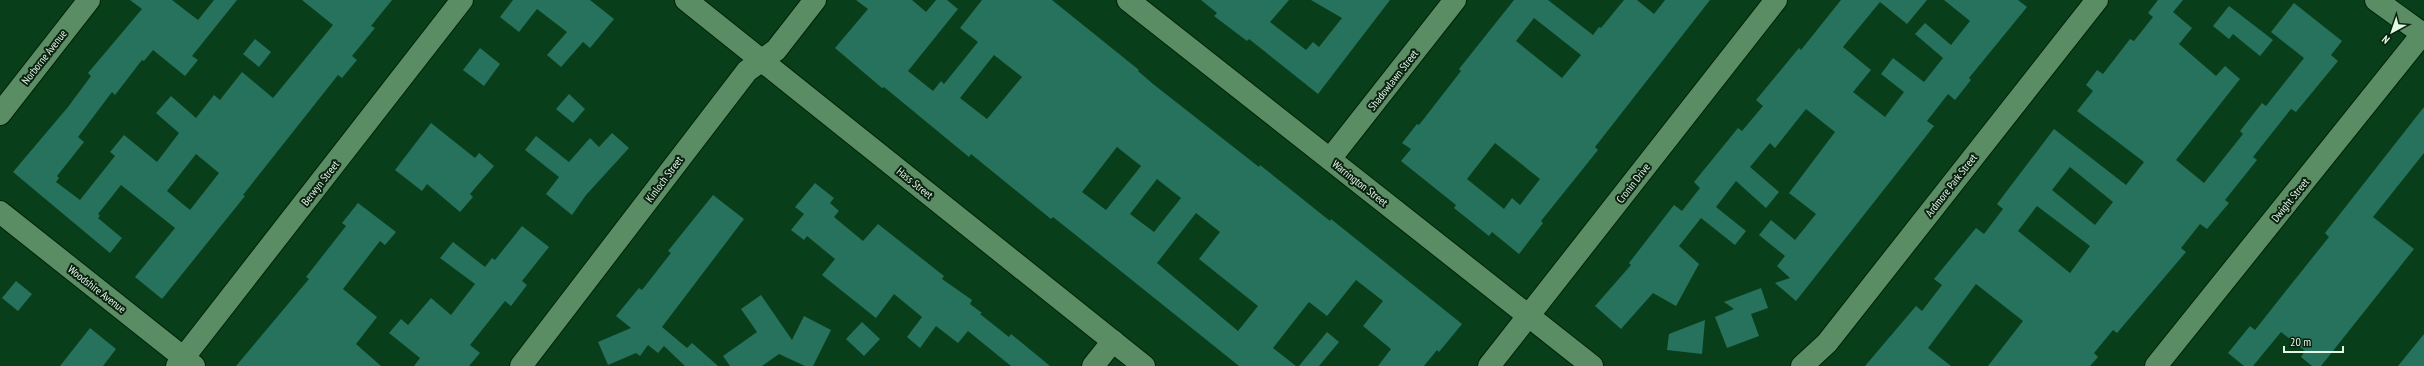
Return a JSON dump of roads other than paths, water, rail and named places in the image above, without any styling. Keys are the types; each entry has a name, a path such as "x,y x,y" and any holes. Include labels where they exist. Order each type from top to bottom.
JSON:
{"street":[{"name":"Norborne Avenue","path":"0,114 89,0"},
{"name":"Berwyn Street","path":"185,363 462,0"},
{"name":"Hass Street","path":"686,0 1144,366"},
{"name":"Kinloch Street","path":"521,366 747,71 776,50 815,0"},
{"name":"Shadowlawn Street","path":"1330,159 1455,0"},
{"name":"Cronin Drive","path":"1489,366 1776,0"},
{"name":"Ardmore Park Street","path":"1802,366 1827,343 2097,0"},
{"path":"2376,0 2423,33"},
{"name":"Warrington Street","path":"1133,1 1592,366"},
{"name":"Dwight Street","path":"2156,366 2423,33"},
{"name":"Woodshire Avenue","path":"0,212 185,363"},
{"path":"1093,366 1113,341"}]}
